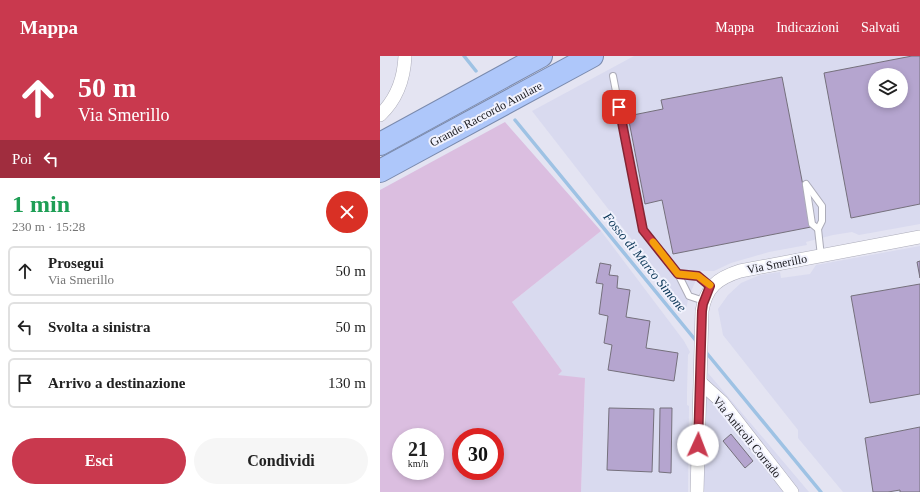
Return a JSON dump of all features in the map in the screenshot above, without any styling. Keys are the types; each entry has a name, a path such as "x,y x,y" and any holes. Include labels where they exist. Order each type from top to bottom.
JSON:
{"highway":[{"name":"Grande Raccordo Anulare","path":"380,144 541,56"},
{"name":"Grande Raccordo Anulare","path":"380,171 592,56"}],"street":[{"path":"380,115 392,102 400,86 404,71 405,56"},
{"name":"Via Smerillo","path":"697,492 702,311 706,297 715,283 729,275 920,237"},
{"name":"Via Anticoli Corrado","path":"701,383 722,402 792,492"}],"lane":[{"path":"613,76 643,230 678,274 689,296 701,300 706,297 710,286 698,276 678,274"},
{"path":"818,229 812,224 806,184 822,206 822,221 818,229 821,256"}],"shaded area":[{"path":"634,56 920,56 920,224 859,235 852,232 833,235 806,242 807,245 769,252 731,263 714,271 700,271 689,296 686,309 532,111"},
{"path":"505,122 601,231 512,302 562,371 558,375 585,378 581,492 380,492 380,190"},
{"path":"601,231 684,341 690,352 688,355 687,393 687,405 689,406 688,492 581,492 585,379 557,375 562,371 512,302"},
{"path":"920,246 920,492 843,492 798,438 798,430 723,335 718,309 728,295 741,283 760,275 780,272 781,278 810,274 816,265"},
{"path":"708,373 809,492 702,492"}],"building":[{"path":"912,56 920,56 920,204 851,218 824,73"},
{"path":"782,77 811,227 673,254 662,200 645,204 628,116 663,109 661,100"},
{"path":"920,261 920,278 917,262"},
{"path":"600,263 611,265 609,275 618,276 617,288 630,290 626,317 650,321 646,348 678,353 674,381 608,370 612,345 604,343 608,316 599,314 603,284 596,283"},
{"path":"920,284 920,394 870,403 851,296"},
{"path":"609,408 654,409 652,472 607,470"},
{"path":"660,408 672,408 671,473 659,472"},
{"path":"920,427 920,492 900,492 900,490 873,492 865,438"},
{"path":"731,434 753,461 745,468 723,441"}],"waterway":[{"name":"Fosso di Marco Simone","path":"464,56 476,71"},
{"name":"Fosso di Marco Simone","path":"515,120 697,342"},
{"name":"Fosso di Marco Simone","path":"705,351 821,492"}],"slow traffic":[{"path":"653,242 678,274 698,276 710,285"}],"route":[{"path":"619,107 643,230 678,274 698,276 710,286 702,311 698,445"}]}
